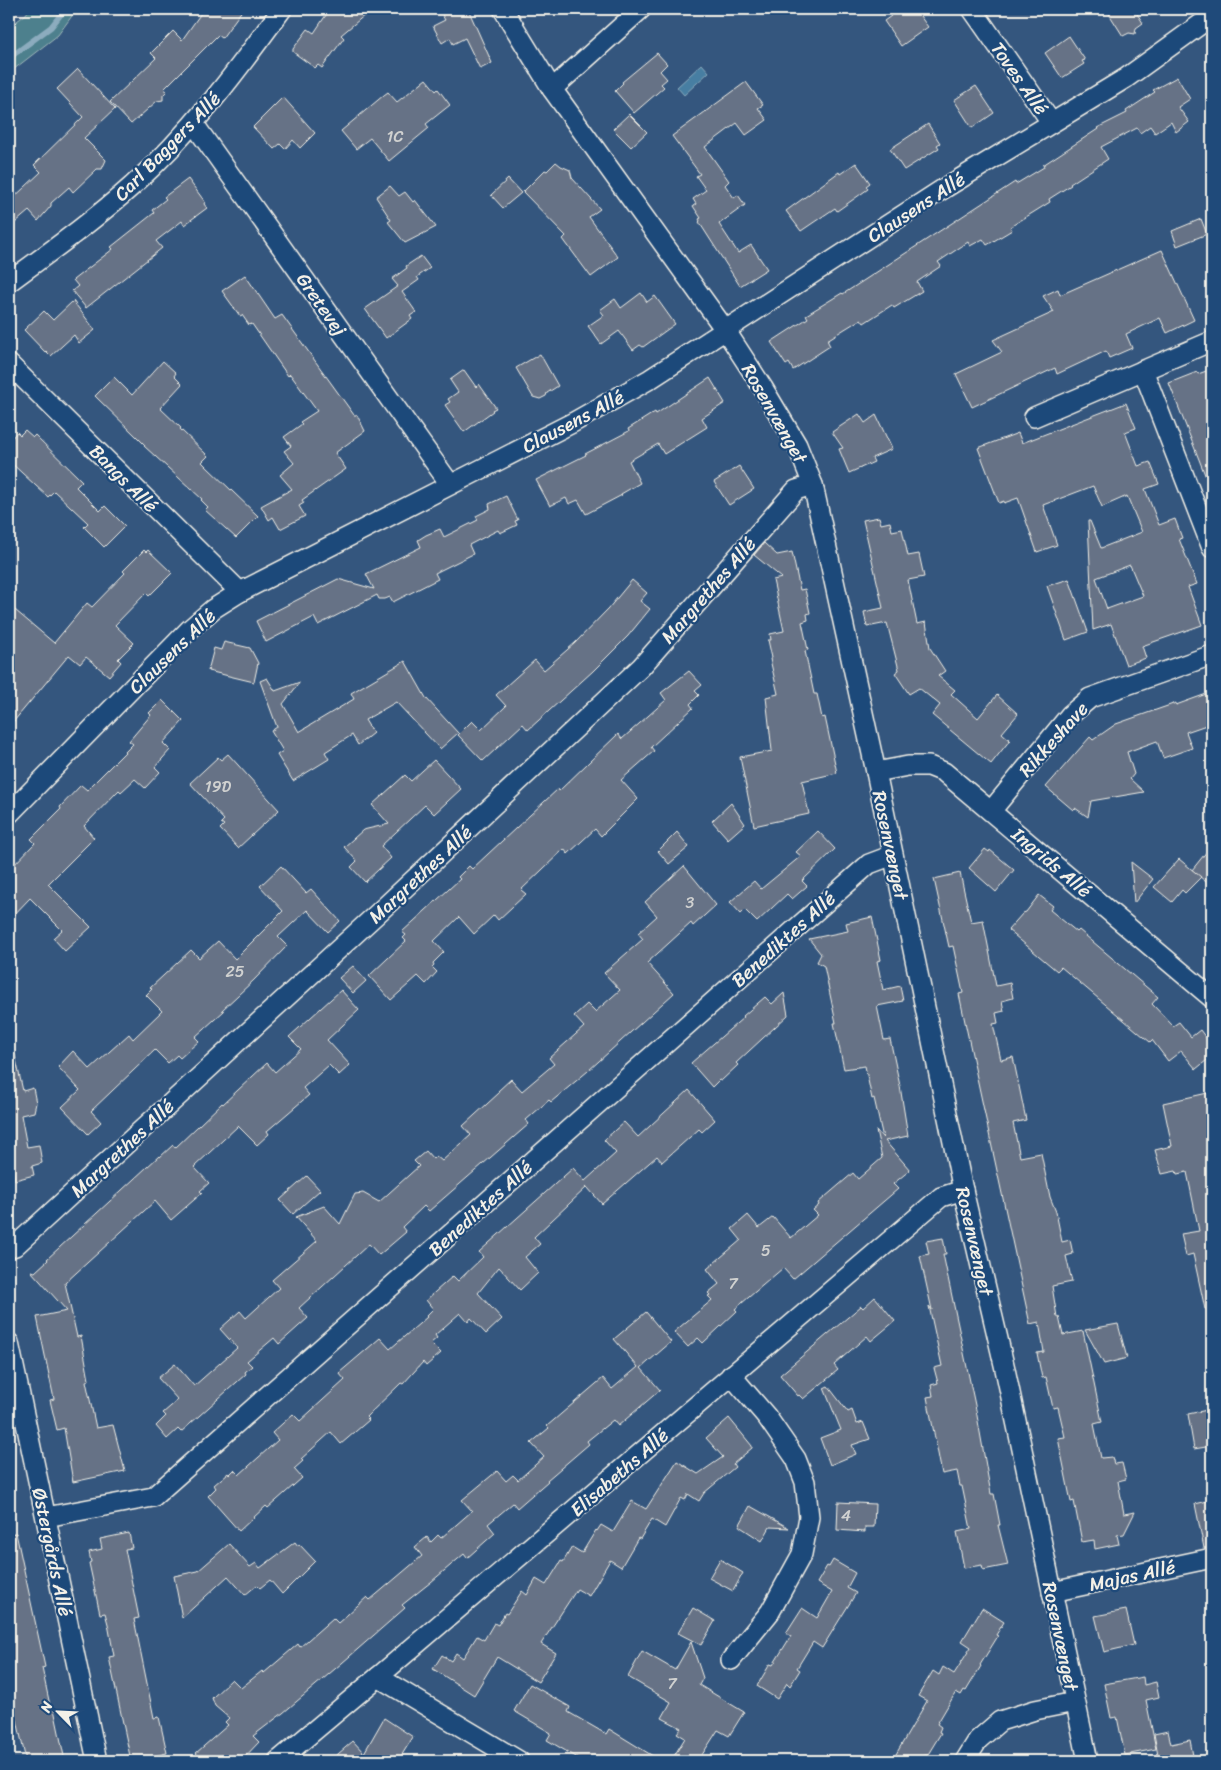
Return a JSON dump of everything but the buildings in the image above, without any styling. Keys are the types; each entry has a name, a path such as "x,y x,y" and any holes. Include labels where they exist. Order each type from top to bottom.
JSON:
{"street":[{"name":"Carl Baggers Allé","path":"9,282 74,234 133,186 194,124 248,56 282,9"},
{"name":"Rosenvænget","path":"503,9 552,89 726,330 798,444 813,484 876,772 963,1190 1005,1368 1088,1761"},
{"path":"552,89 641,9"},
{"name":"Toves Allé","path":"972,9 1051,122"},
{"name":"Clausens Allé","path":"9,814 190,629 213,608 240,592 574,422 650,379 943,189 1126,78 1212,16"},
{"name":"Clausens Allé","path":"1163,52 1212,29"},
{"name":"Gretevej","path":"194,124 450,484"},
{"path":"1034,417 1212,341"},
{"name":"Bangs Allé","path":"9,364 240,592"},
{"path":"1143,370 1212,548"},
{"name":"Margrethes Allé","path":"9,1248 15,1246 363,927 641,666 796,490 813,484"},
{"name":"Rikkeshave","path":"991,811 1070,715 1090,698 1212,655"},
{"name":"Ingrids Allé","path":"876,772 908,766 930,766 944,772 1212,998"},
{"name":"Benediktes Allé","path":"46,1518 153,1497 869,864 893,855"},
{"name":"Elisabeths Allé","path":"278,1761 941,1196 963,1190"},
{"name":"Østergårds Allé","path":"9,1343 97,1761"},
{"path":"731,1660 770,1612 802,1554 809,1517 805,1482 796,1459 767,1417 732,1375"},
{"name":"Majas Allé","path":"1052,1592 1212,1558"},
{"path":"378,1677 520,1761"},
{"path":"965,1761 978,1740 1000,1721 1035,1710 1075,1702"}],"green space":[{"path":"30,9 77,9 58,35 9,73 9,27"}],"water":[{"path":"702,64 709,72 684,95 677,87"}],"waterway":[{"path":"9,58 51,27 65,9"}]}
